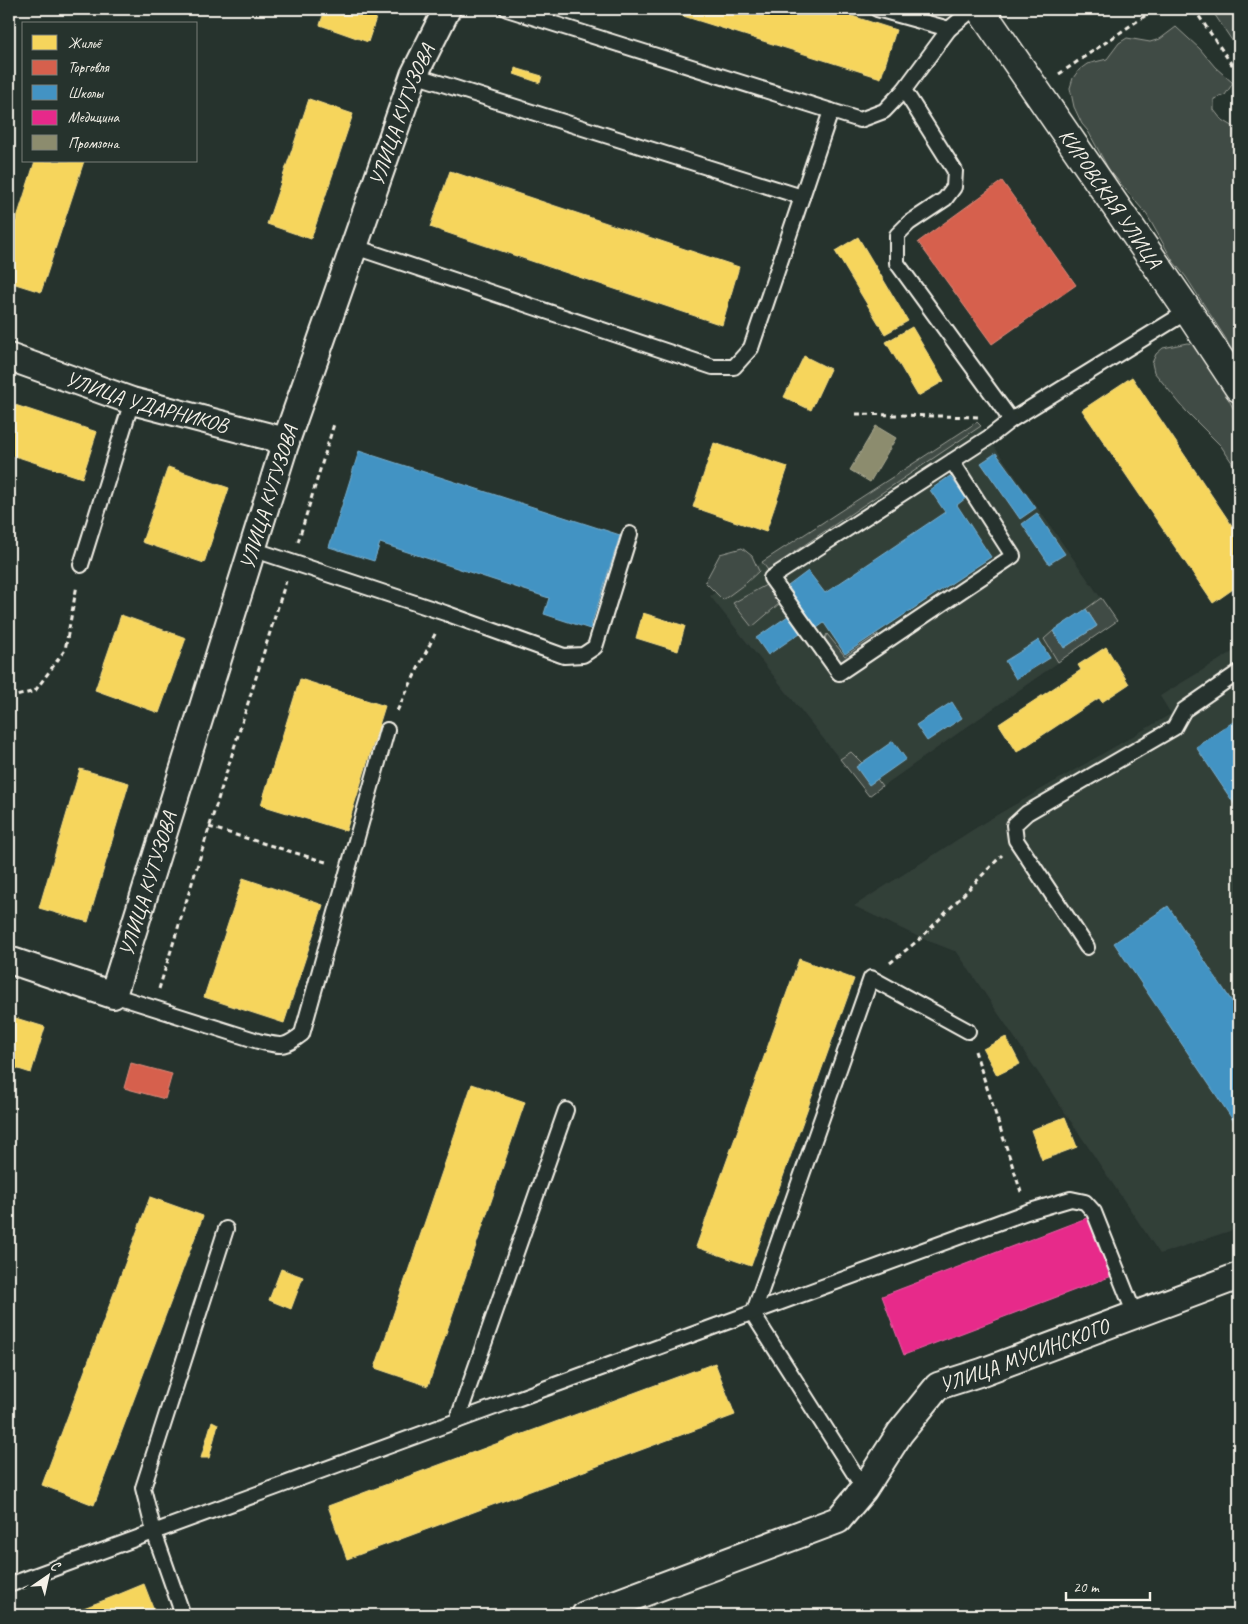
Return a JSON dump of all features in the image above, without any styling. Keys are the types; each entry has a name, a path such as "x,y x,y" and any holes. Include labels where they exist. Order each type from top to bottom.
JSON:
{"street":[{"name":"УЛИЦА КУТУЗОВА","path":"112,995 286,440 414,75 446,9"},
{"name":"КИРОВСКАЯ УЛИЦА","path":"980,9 1239,388"},
{"name":"УЛИЦА УДАРНИКОВ","path":"9,357 132,401 286,440"},
{"path":"9,960 112,995"},
{"name":"УЛИЦА МУСИНСКОГО","path":"585,1615 838,1520 864,1489 900,1433 938,1386 982,1372 1239,1276"}],"lane":[{"path":"507,9 860,120 884,111 904,90 949,28 973,9"},
{"path":"877,9 949,28"},
{"path":"414,75 802,197"},
{"path":"904,90 955,171 954,187 945,199 909,223 897,235 897,263 1008,422"},
{"path":"355,247 713,366 734,368 751,348 831,111"},
{"path":"952,461 1013,556 839,673 771,578 952,461 988,438 1008,422 1188,311"},
{"path":"81,565 132,401"},
{"path":"252,549 446,613 564,656 583,656 595,647 630,534"},
{"path":"1087,947 1016,840 1014,825 1027,813 1174,728 1184,710 1239,672"},
{"path":"112,995 258,1041 281,1046 289,1044 302,1034 387,730"},
{"path":"752,1314 871,978 968,1031"},
{"path":"457,1421 566,1110"},
{"path":"9,1584 1027,1212 1071,1199 1085,1202 1094,1212 1135,1315"},
{"path":"183,1615 154,1532 143,1488 226,1229"},
{"path":"752,1314 864,1489"}],"path":[{"path":"1036,90 1155,9"},
{"path":"1194,9 1239,74"},
{"path":"856,414 984,417 1008,422"},
{"path":"154,1008 334,424"},
{"path":"9,698 35,691 65,650 81,565"},
{"path":"387,730 446,613"},
{"path":"209,827 349,868"},
{"path":"871,978 922,938 1016,840"},
{"path":"968,1031 1027,1212"}],"shaded area":[{"path":"1211,9 1239,9 1239,51"},
{"path":"1176,27 1233,83 1225,95 1214,99 1214,110 1221,119 1239,130 1239,370 1226,339 1186,277 1173,261 1147,215 1109,170 1088,131 1082,124 1074,107 1070,88 1073,78 1079,70 1087,64 1107,59 1119,43 1127,38 1150,42 1160,39"},
{"path":"1187,343 1194,344 1239,415 1239,473 1221,446 1186,411 1154,372 1152,363 1156,354 1163,348"},
{"path":"977,422 1117,621 869,796 710,596"},
{"path":"977,422 981,426 794,552 796,556 770,573 762,562"},
{"path":"742,548 752,556 759,571 723,600 705,582 720,554"},
{"path":"766,585 780,603 752,627 733,603"},
{"path":"1101,598 1117,621 1058,662 1044,639 1053,631 1065,647 1097,626 1086,609"},
{"path":"827,634 845,656 878,634 881,639 844,666 823,642"},
{"path":"1239,648 1239,1228 1160,1254 957,952 921,938 854,906 985,822 1171,714 1160,696"},
{"path":"851,752 862,763 857,767 869,784 877,779 882,786 869,796 840,759"}],"building: Жильё":[{"path":"325,9 379,9 368,42 320,25"},
{"path":"661,9 830,9 896,30 881,78"},
{"path":"515,68 542,76 540,83 514,74"},
{"path":"309,99 353,114 311,239 267,224"},
{"path":"35,162 84,162 41,292 9,282 9,243"},
{"path":"450,171 739,267 722,325 430,227"},
{"path":"858,237 908,321 885,334 835,251"},
{"path":"912,327 944,381 918,396 886,342"},
{"path":"804,356 830,369 811,410 784,397"},
{"path":"1132,377 1239,536 1239,585 1213,603 1082,410"},
{"path":"9,403 97,432 82,478 9,454"},
{"path":"714,443 788,467 766,532 693,507"},
{"path":"168,467 229,488 204,563 142,542"},
{"path":"643,613 685,626 678,651 636,638"},
{"path":"121,615 186,638 159,713 95,690"},
{"path":"1106,647 1129,684 1102,702 1099,698 1017,752 999,724 1081,670 1078,665"},
{"path":"300,679 385,706 346,831 261,805"},
{"path":"80,769 129,783 88,922 39,908"},
{"path":"243,878 323,905 284,1023 204,997"},
{"path":"799,959 854,979 751,1266 696,1247"},
{"path":"9,1016 45,1027 31,1073 9,1066"},
{"path":"1006,1037 1020,1064 997,1075 983,1049"},
{"path":"472,1084 525,1102 428,1386 375,1368"},
{"path":"1065,1117 1077,1147 1042,1160 1031,1130"},
{"path":"150,1197 203,1216 94,1505 42,1485"},
{"path":"281,1269 303,1277 291,1309 269,1300"},
{"path":"715,1363 735,1415 347,1559 328,1506"},
{"path":"212,1421 218,1424 209,1458 201,1458"},
{"path":"144,1584 156,1615 65,1615 110,1598"}],"building: Торговля":[{"path":"1002,181 1076,285 992,344 918,242"},
{"path":"131,1063 172,1074 165,1099 124,1088"}],"building: Школы":[{"path":"359,451 620,535 590,629 544,614 549,598 380,543 374,561 329,547"},
{"path":"996,453 1036,508 1020,519 981,463"},
{"path":"950,476 966,498 957,505 991,557 845,654 824,623 817,628 788,586 808,571 825,593 945,512 930,490"},
{"path":"1037,513 1065,554 1049,564 1022,524"},
{"path":"1086,609 1097,626 1064,648 1053,631"},
{"path":"788,616 800,633 768,655 756,638"},
{"path":"1039,640 1050,658 1016,679 1005,661"},
{"path":"952,702 962,718 927,741 916,725"},
{"path":"1239,718 1239,811 1196,747"},
{"path":"893,741 906,759 869,785 856,767"},
{"path":"1168,906 1239,1012 1239,1129 1114,943"}],"building: Медицина":[{"path":"1089,1217 1112,1276 904,1355 882,1296"}],"building: Промзона":[{"path":"876,426 896,438 870,482 850,470"}]}
